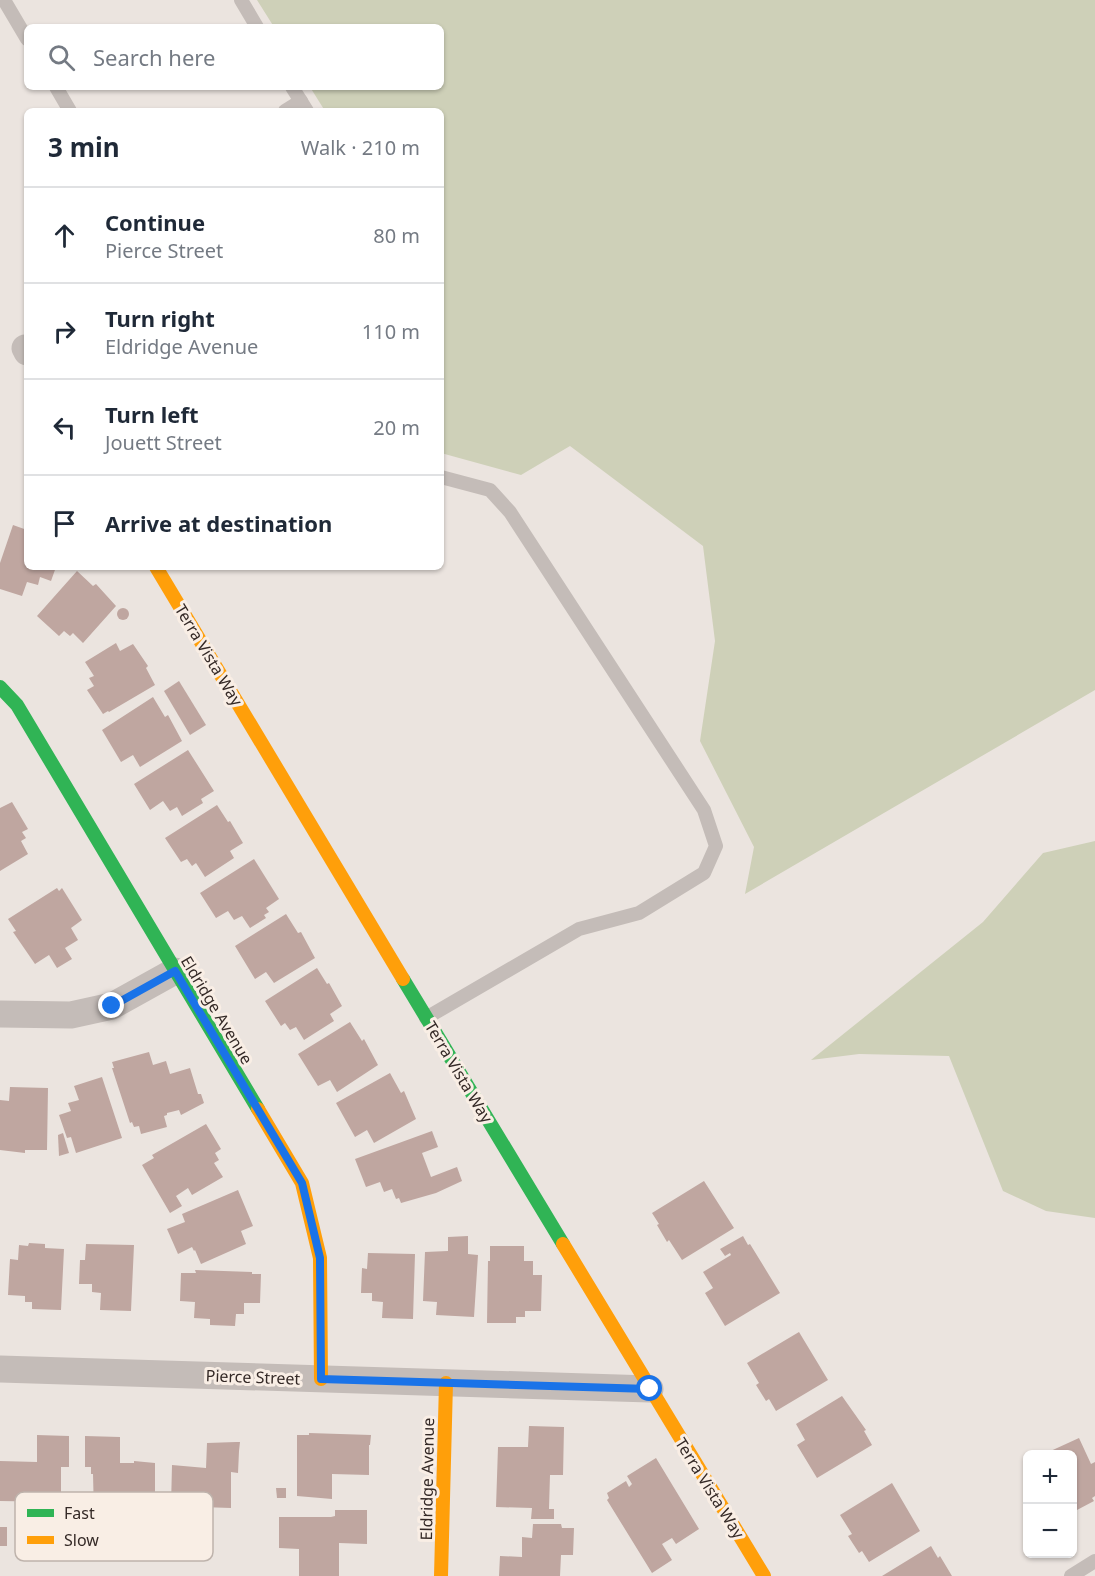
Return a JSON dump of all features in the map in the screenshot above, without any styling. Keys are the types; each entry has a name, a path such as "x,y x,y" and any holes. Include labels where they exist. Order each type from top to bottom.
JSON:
{"street":[{"name":"Terra Vista Way","path":"158,570 764,1576"},
{"name":"Eldridge Avenue","path":"0,687 17,705 302,1183 320,1258 321,1379"},
{"path":"0,1014 71,1015 112,1006 175,971"},
{"name":"Pierce Street","path":"0,1369 650,1389"},
{"name":"Eldridge Avenue","path":"441,1576 446,1383"}],"lane":[{"path":"4,0 24,34"},
{"path":"241,0 255,24"},
{"path":"58,90 68,108"},
{"path":"294,90 304,106"},
{"path":"426,1018 579,929 639,913 704,873 716,846 704,810 510,512 490,490 444,478"},
{"path":"1071,1576 1095,1561"}],"green space":[{"path":"257,0 1095,0 1095,690 745,894 754,847 700,741 715,641 703,546 570,446 521,475 444,454 444,108 323,108 312,90 444,90 444,24 272,24"},
{"path":"1095,841 1095,1218 1046,1211 1003,1191 949,1056 859,1054 811,1060 983,922 1043,853"}],"building":[{"path":"13,525 24,529 24,570 55,570 51,581 40,577 38,585 27,582 22,596 0,589 0,563"},
{"path":"77,571 93,586 96,584 116,606 83,643 73,633 70,636 64,631 59,636 37,616"},
{"path":"125,608 129,614 125,620 121,620 117,612"},
{"path":"116,643 120,651 133,644 148,666 146,668 155,685 103,714 87,690 94,686 89,678 94,676 85,662"},
{"path":"179,681 206,725 190,735 164,691"},
{"path":"153,697 165,717 168,715 182,741 140,767 133,755 121,762 102,730"},
{"path":"188,750 214,791 201,799 203,803 182,816 177,807 170,811 163,801 150,810 134,784"},
{"path":"12,802 28,829 22,832 26,838 21,841 28,854 0,871 0,808"},
{"path":"217,805 243,843 230,851 234,858 205,877 196,863 192,866 187,859 181,862 165,838"},
{"path":"254,859 279,899 266,908 269,912 264,915 266,918 250,928 242,916 234,920 228,911 216,918 200,893"},
{"path":"57,888 59,891 62,888 82,920 71,928 78,940 65,948 72,959 57,968 49,955 35,964 13,932 16,931 8,919"},
{"path":"286,914 298,933 301,932 315,958 274,983 266,972 255,979 235,946"},
{"path":"317,968 342,1006 330,1014 334,1021 304,1040 296,1027 290,1030 285,1023 281,1026 265,1001"},
{"path":"350,1022 362,1041 364,1039 378,1065 337,1092 330,1080 318,1086 298,1054"},
{"path":"149,1052 153,1065 166,1061 170,1074 190,1068 198,1094 201,1094 204,1103 181,1115 179,1110 167,1113 164,1116 167,1127 141,1134 139,1126 134,1127 132,1122 130,1123 112,1062"},
{"path":"390,1073 401,1093 404,1091 416,1119 374,1143 367,1130 355,1137 336,1103"},
{"path":"102,1077 122,1138 76,1153 71,1137 67,1138 59,1115 71,1111 68,1103 79,1100 74,1086"},
{"path":"10,1087 48,1088 47,1150 25,1150 25,1153 0,1150 0,1100 9,1101"},
{"path":"206,1124 221,1149 215,1153 219,1160 214,1163 223,1177 192,1195 188,1188 176,1196 182,1206 170,1213 142,1165 154,1158 152,1155"},
{"path":"432,1131 438,1147 422,1153 431,1177 457,1167 462,1181 436,1193 401,1203 399,1198 396,1199 392,1189 384,1192 380,1182 366,1187 355,1159"},
{"path":"63,1133 69,1153 59,1156 58,1135"},
{"path":"704,1181 734,1228 682,1260 669,1240 667,1242 652,1213"},
{"path":"238,1190 253,1226 241,1231 246,1244 201,1264 192,1247 178,1254 167,1229 185,1222 182,1214"},
{"path":"468,1236 468,1254 478,1255 474,1317 436,1315 437,1302 423,1301 425,1252 448,1251 448,1237"},
{"path":"743,1236 780,1293 725,1326 705,1293 713,1288 703,1272 731,1255 730,1253 725,1256 720,1249"},
{"path":"29,1243 45,1244 45,1248 64,1249 61,1310 32,1309 32,1302 25,1302 25,1296 8,1295 10,1259 18,1260 19,1245 28,1246"},
{"path":"86,1244 134,1245 131,1311 100,1310 101,1293 92,1292 92,1284 79,1284 80,1260 85,1260"},
{"path":"490,1246 524,1246 524,1261 533,1261 533,1275 542,1275 541,1311 525,1311 525,1317 516,1317 516,1323 487,1323"},
{"path":"368,1253 415,1254 413,1319 382,1318 383,1302 372,1301 372,1293 361,1293 362,1268 367,1269"},
{"path":"195,1270 261,1274 260,1303 244,1303 244,1314 236,1314 235,1326 210,1325 210,1319 194,1318 195,1302 180,1301 181,1273 196,1273"},
{"path":"799,1332 828,1380 776,1411 769,1399 766,1401 756,1385 759,1383 747,1363"},
{"path":"842,1396 866,1430 864,1431 872,1445 817,1478 797,1445 805,1440 796,1424"},
{"path":"529,1426 564,1427 563,1475 550,1475 549,1509 554,1509 554,1519 531,1519 532,1508 496,1507 498,1447 528,1447"},
{"path":"309,1433 371,1435 369,1475 332,1474 332,1499 297,1496 297,1435 309,1435"},
{"path":"37,1435 69,1436 69,1467 61,1467 61,1492 15,1492 15,1501 0,1501 0,1461 37,1462"},
{"path":"85,1436 120,1437 120,1463 134,1463 134,1461 155,1463 155,1492 93,1492 91,1467 85,1467"},
{"path":"1079,1438 1091,1464 1095,1462 1095,1496 1092,1498 1094,1501 1077,1510 1077,1450 1053,1450"},
{"path":"240,1442 238,1473 231,1472 231,1508 213,1507 213,1492 171,1492 172,1465 206,1468 207,1443"},
{"path":"656,1458 699,1529 676,1544 672,1538 662,1544 672,1560 652,1573 607,1500 609,1498 607,1493 626,1481 629,1487 632,1484 627,1476"},
{"path":"892,1483 920,1531 869,1562 862,1551 859,1553 848,1536 852,1534 840,1515"},
{"path":"276,1488 286,1488 286,1498 277,1498"},
{"path":"335,1510 367,1510 367,1544 339,1543 339,1576 299,1576 299,1549 279,1548 279,1517 331,1517 335,1516"},
{"path":"533,1524 561,1524 562,1528 574,1528 573,1555 561,1555 560,1576 499,1576 500,1556 522,1557 522,1537 532,1538"},
{"path":"0,1527 7,1527 7,1546 0,1546"},
{"path":"931,1546 952,1576 882,1576"}],"traffic: fast":[{"path":"0,687 17,705 258,1109"},
{"path":"403,979 563,1244"}],"traffic: slow":[{"path":"158,570 403,979"},
{"path":"258,1109 302,1183 320,1258 321,1379"},
{"path":"563,1244 764,1576"},
{"path":"441,1576 446,1383"}],"route":[{"path":"112,1006 175,971 302,1183 320,1258 321,1379 650,1389"}]}
